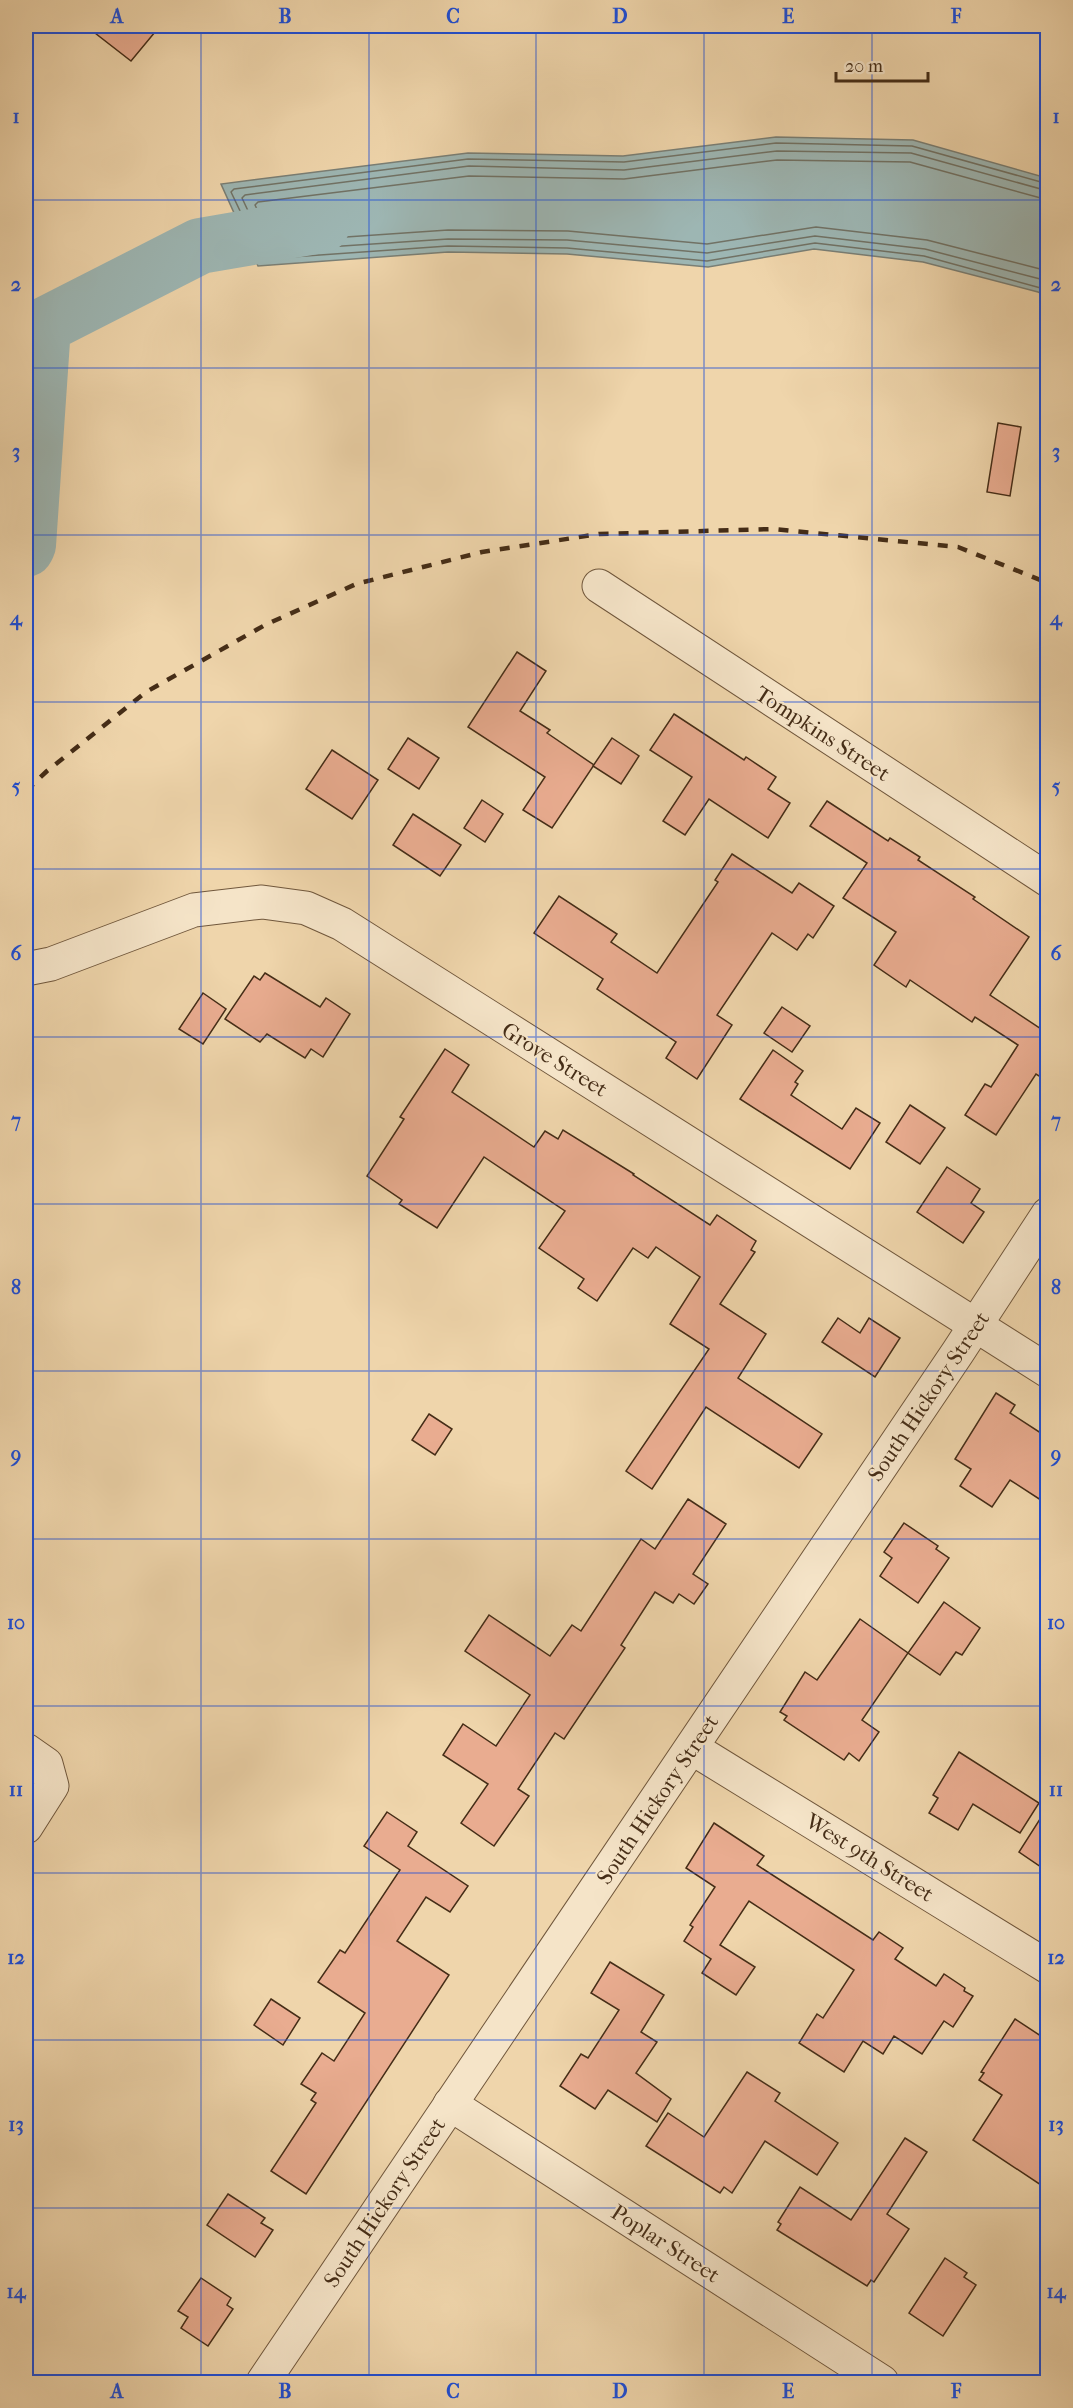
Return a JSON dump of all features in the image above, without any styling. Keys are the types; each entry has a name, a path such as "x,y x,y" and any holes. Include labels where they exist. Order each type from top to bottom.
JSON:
{"street":[{"name":"Tompkins Street","path":"598,586 1047,880"},
{"name":"Grove Street","path":"26,969 51,964 194,910 262,902 316,911 352,930 1047,1371"},
{"name":"South Hickory Street","path":"263,2382 692,1748 1047,1214"},
{"name":"West 9th Street","path":"692,1748 1047,1967"},
{"path":"26,1750 46,1764 52,1786 26,1827"},
{"name":"Poplar Street","path":"450,2104 882,2382"}],"water":[{"path":"776,137 913,140 1047,178 1047,296 923,262 814,249 708,267 567,254 448,252 258,266 221,184 468,153 623,156"}],"building":[{"path":"86,26 160,26 131,61"},
{"path":"998,423 1021,427 1010,496 987,492"},
{"path":"517,652 546,671 520,711 550,730 547,733 594,765 552,828 523,810 545,777 468,727"},
{"path":"674,714 744,760 746,757 776,777 768,789 790,803 768,838 709,799 685,835 663,821 692,777 650,750"},
{"path":"408,738 439,758 419,789 388,769"},
{"path":"612,738 639,756 621,784 593,766"},
{"path":"332,750 378,780 352,819 306,789"},
{"path":"482,800 503,814 485,842 464,828"},
{"path":"827,801 888,841 890,838 920,857 918,860 975,897 973,899 1029,937 990,995 1047,1033 1047,1081 1036,1074 996,1135 965,1115 985,1084 991,1087 1018,1045 975,1017 972,1022 910,980 906,987 874,965 896,932 843,898 867,863 810,826"},
{"path":"413,814 461,845 440,876 393,845"},
{"path":"732,854 792,893 799,883 834,906 813,938 808,934 797,950 772,933 717,1015 732,1025 697,1079 666,1058 676,1042 597,989 603,979 534,933 559,896 617,934 611,942 657,973 718,882 715,880"},
{"path":"265,973 320,1007 326,998 350,1014 323,1057 311,1049 305,1058 267,1034 260,1042 225,1019 254,976 260,980"},
{"path":"203,993 226,1009 203,1044 179,1029"},
{"path":"782,1007 810,1026 792,1052 764,1033"},
{"path":"445,1049 469,1065 452,1092 534,1147 545,1131 558,1139 563,1130 710,1225 717,1215 756,1241 751,1250 755,1252 720,1304 766,1334 738,1378 822,1434 799,1468 706,1407 652,1489 626,1471 709,1349 670,1324 700,1277 656,1247 648,1258 633,1248 597,1301 578,1288 584,1279 539,1248 565,1211 484,1157 437,1228 399,1204 402,1200 367,1176 404,1119 400,1117"},
{"path":"773,1050 803,1071 795,1082 798,1084 791,1095 842,1129 856,1108 880,1123 850,1169 740,1099"},
{"path":"910,1105 945,1128 920,1164 886,1142"},
{"path":"947,1167 980,1189 971,1203 984,1212 963,1243 917,1212"},
{"path":"838,1318 860,1333 869,1318 900,1338 875,1377 822,1342"},
{"path":"996,1393 1015,1405 1010,1413 1047,1437 1047,1504 1010,1480 992,1507 960,1486 971,1469 955,1459"},
{"path":"429,1414 452,1429 435,1455 412,1440"},
{"path":"688,1499 726,1524 693,1574 708,1584 694,1604 679,1594 673,1603 655,1592 621,1645 625,1648 564,1739 555,1733 518,1789 529,1796 494,1846 461,1823 488,1784 443,1755 463,1724 496,1746 530,1695 465,1651 489,1615 550,1656 572,1625 581,1631 641,1539 655,1549"},
{"path":"904,1523 938,1546 936,1549 949,1558 918,1603 880,1576 892,1558 884,1552"},
{"path":"944,1602 980,1628 962,1655 956,1652 940,1675 908,1653"},
{"path":"860,1619 908,1653 862,1720 879,1732 859,1761 849,1753 844,1760 784,1720 787,1716 780,1712 805,1672 817,1680"},
{"path":"959,1752 1039,1803 1020,1833 973,1804 958,1830 929,1813 938,1798 933,1795"},
{"path":"1047,1808 1047,1871 1019,1852"},
{"path":"387,1812 417,1832 408,1846 468,1886 450,1912 426,1897 397,1941 449,1975 306,2194 271,2171 316,2103 311,2100 316,2093 301,2084 322,2053 334,2061 365,2013 318,1982 340,1950 345,1953 400,1870 364,1846"},
{"path":"714,1823 764,1856 757,1865 873,1940 879,1932 903,1948 895,1959 936,1986 944,1974 965,1988 964,1991 973,1996 953,2027 944,2021 922,2054 894,2036 883,2054 863,2041 844,2072 799,2043 817,2014 823,2018 854,1970 749,1901 720,1945 755,1967 736,1995 702,1973 711,1959 684,1941 693,1927 690,1925 715,1887 686,1868"},
{"path":"610,1962 664,1995 641,2032 657,2042 636,2073 671,2099 657,2122 608,2090 595,2109 560,2086 581,2054 588,2058 619,2010 591,1993"},
{"path":"271,1999 300,2018 283,2045 254,2025"},
{"path":"1015,2019 1047,2040 1047,2189 973,2140 1002,2095 979,2080 984,2073 981,2072"},
{"path":"747,2072 780,2093 775,2101 838,2143 817,2175 765,2141 732,2193 724,2187 720,2193 646,2146 668,2113 704,2137"},
{"path":"905,2138 927,2152 887,2214 909,2229 874,2282 871,2280 867,2286 777,2230 781,2224 778,2222 800,2187 851,2220"},
{"path":"228,2194 265,2218 261,2223 273,2230 255,2257 207,2225"},
{"path":"945,2258 967,2273 964,2277 976,2285 943,2336 909,2313"},
{"path":"201,2278 231,2298 227,2305 233,2309 208,2346 181,2328 188,2317 178,2311"}],"waterway":[{"path":"26,549 43,326 200,246 322,225"}],"railway":[{"path":"26,791 47,771 146,692 265,625 356,584 482,552 599,534 773,529 958,547 1048,583"}]}
